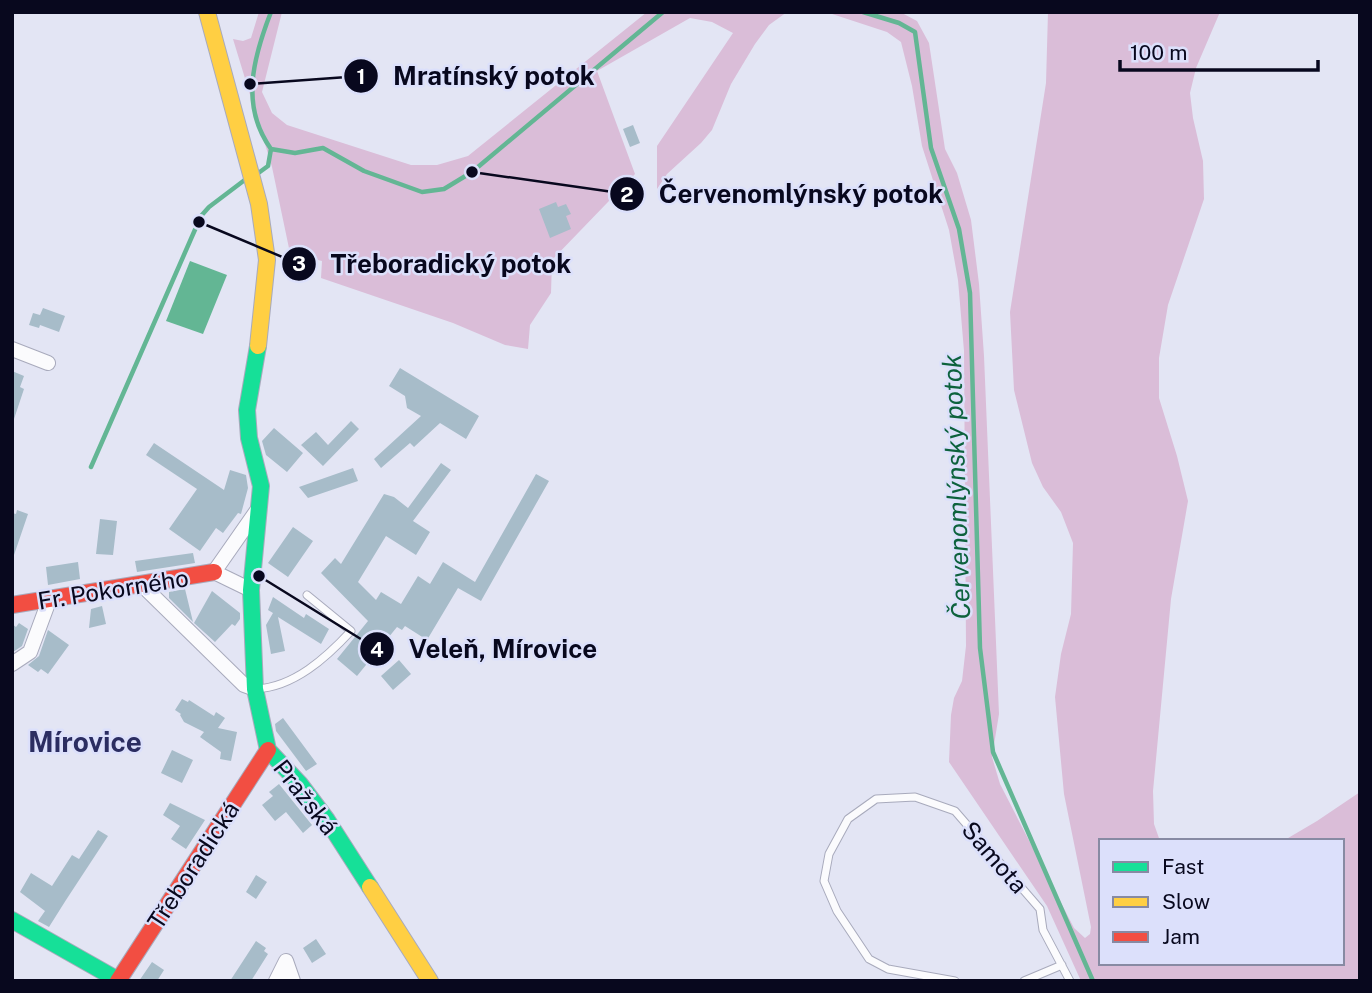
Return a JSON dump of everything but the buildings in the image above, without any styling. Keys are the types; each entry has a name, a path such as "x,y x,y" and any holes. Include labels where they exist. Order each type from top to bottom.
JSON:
{"street":[{"name":"Pražská","path":"207,12 259,204 267,260 262,319 248,398 248,427 260,476 251,590 255,689 268,750 300,784 327,820 430,981"},
{"path":"12,349 48,363"},
{"path":"251,590 214,572 259,508"},
{"name":"Fr. Pokorného","path":"12,605 214,572"},
{"path":"142,585 244,685 255,689"},
{"path":"12,664 30,652 50,598"},
{"name":"Třeboradická","path":"118,980 268,750"},
{"path":"12,920 118,980"},
{"path":"276,981 286,961 293,981"}],"lane":[{"path":"255,689 273,688 324,659 351,631 307,595"},
{"name":"Samota","path":"956,981 888,969 869,959 837,911 824,881 829,854 848,819 876,799 915,797 955,811 1040,909 1043,930 1070,981"},
{"path":"1024,981 1062,965"}],"shaded area":[{"path":"259,12 282,12 262,92 272,113 287,125 411,165 437,165 468,156 647,12 787,12 769,25 755,44 731,84 712,130 667,174 657,189 657,146 733,33 712,22 690,18 597,71 635,174 552,260 551,293 530,325 528,349 505,345 453,323 321,278 322,261 290,253 272,167 233,39 243,41 251,38"},
{"path":"826,12 900,12 917,21 929,43 945,149 957,173 971,220 979,284 999,714 992,757 1000,784 1074,928 1085,938 1090,934 1091,927 1064,794 1055,697 1061,654 1071,614 1073,543 1061,512 1043,487 1032,463 1014,390 1010,312 1046,83 1048,12 1220,12 1196,68 1190,93 1203,161 1204,199 1168,305 1159,358 1159,398 1188,501 1171,599 1153,791 1154,824 1159,839 1099,839 1099,965 1344,965 1344,839 1286,839 1360,792 1360,981 1081,981 1047,906 949,762 951,715 954,698 962,681 966,646 964,351 958,280 949,230 922,146 901,42 887,32"},
{"path":"190,261 227,275 203,334 166,321"}],"waterway":[{"path":"271,12 255,64 253,99 261,133 271,149"},
{"name":"Červenomlýnský potok","path":"271,149 295,153 323,148 364,171 422,192 444,189 472,172 663,12"},
{"name":"Červenomlýnský potok","path":"863,12 899,23 915,32 931,148 959,229 970,293 980,648 993,752 1093,981"},
{"path":"257,174 268,166 271,149"},
{"path":"91,467 201,216 246,179"}],"traffic: fast":[{"path":"258,346 247,410 249,438 261,486 251,590 255,689 268,750 300,784 327,820 370,887"},
{"path":"12,920 118,980"}],"traffic: slow":[{"path":"207,12 259,204 267,260 258,346"},
{"path":"370,887 430,981"}],"traffic: jam":[{"path":"12,605 214,572"},
{"path":"118,981 268,750"}],"place":[{"name":"Mratínský potok","path":"250,84"},
{"name":"Červenomlýnský potok","path":"472,172"},
{"name":"Třeboradický potok","path":"199,222"},
{"name":"Veleň, Mírovice","path":"259,576"}],"district":[{"name":"Mírovice","path":"85,741"}]}
